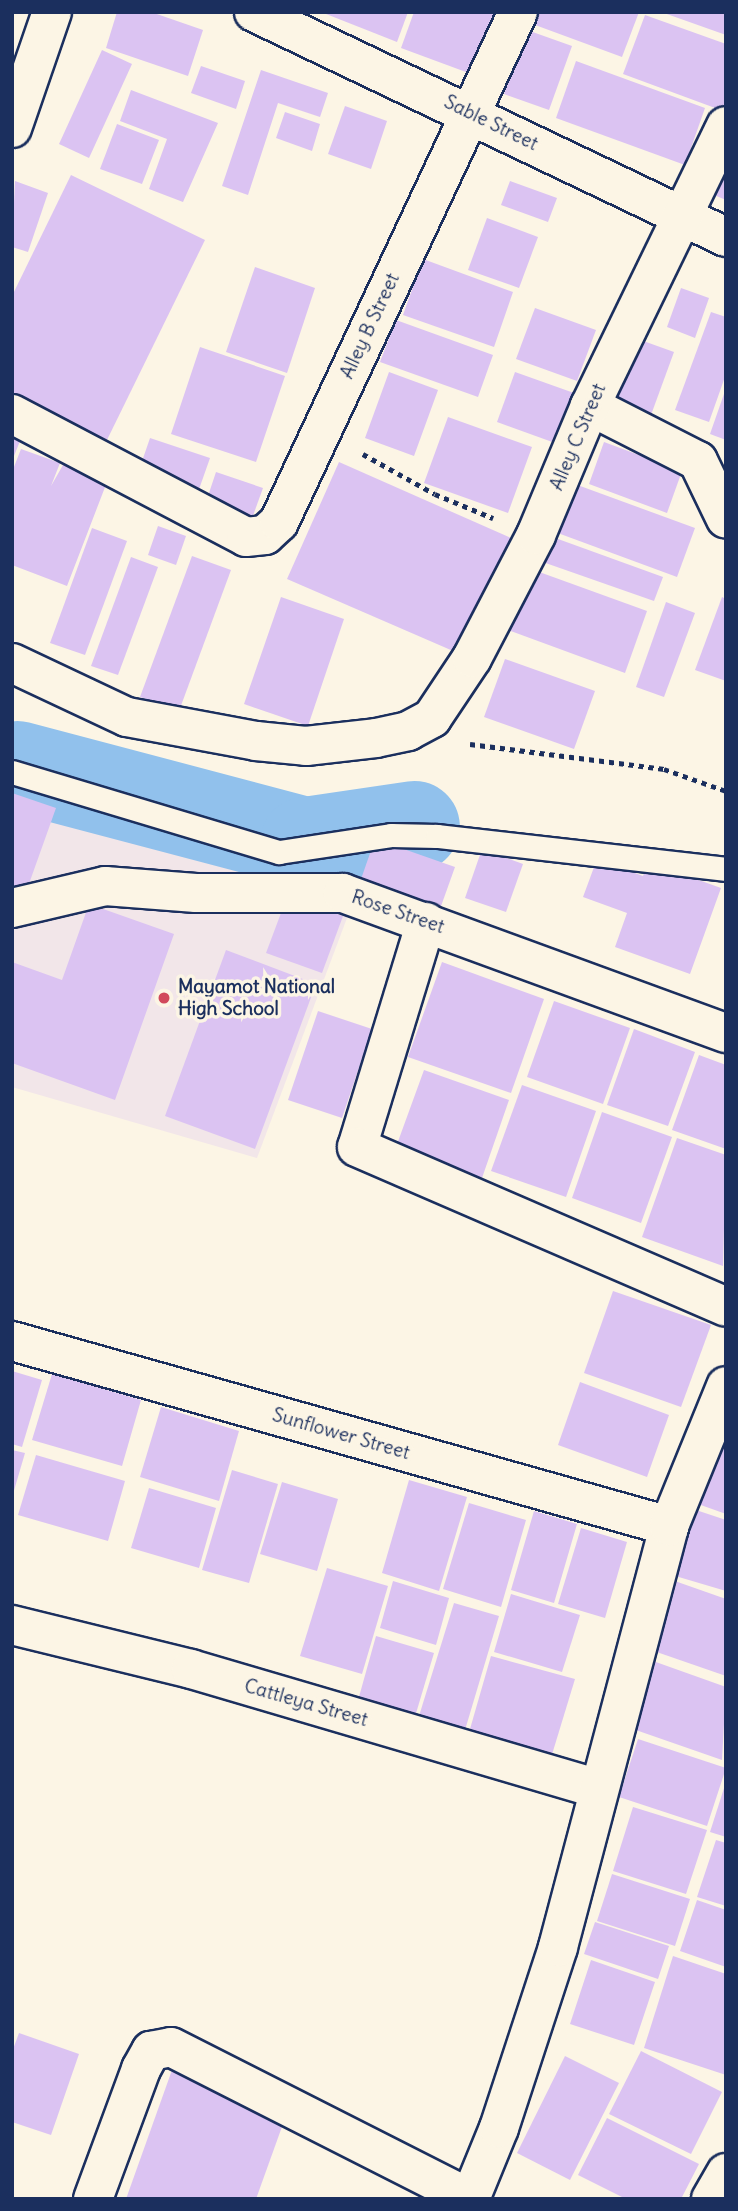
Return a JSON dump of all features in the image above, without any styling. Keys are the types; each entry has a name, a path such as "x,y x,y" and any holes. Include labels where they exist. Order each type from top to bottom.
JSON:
{"street":[{"path":"12,128 52,12"},
{"name":"Sable Street","path":"254,12 726,237"},
{"name":"Alley B Street","path":"12,414 246,537 264,535 279,522 468,112 518,12"},
{"name":"Alley C Street","path":"12,663 127,717 306,746 408,731 432,718 446,702 472,658 536,535 590,406 726,126"},
{"path":"590,406 698,461 726,519"},
{"name":"Rose Street","path":"12,908 105,886 195,893 344,893 726,1033"},
{"path":"426,922 357,1147 726,1307"},
{"name":"Sunflower Street","path":"12,1341 669,1526"},
{"path":"93,2199 141,2069 151,2051 170,2047 470,2199 503,2116 558,1947 669,1526 726,1387"},
{"name":"Cattleya Street","path":"12,1625 191,1669 598,1789"},
{"path":"711,2199 726,2173"}],"lane":[{"path":"12,772 279,852 391,835 437,835 726,869"}],"path":[{"path":"321,432 435,494 536,535"}],"shaded area":[{"name":"Mayamot National High School","path":"12,782 350,910 257,1158 12,1087"}],"building":[{"path":"117,12 151,12 203,30 188,76 106,48"},
{"path":"321,12 408,12 397,42"},
{"path":"414,12 497,12 474,75 401,48"},
{"path":"530,12 639,12 622,57 527,22"},
{"path":"726,12 726,35 664,13"},
{"path":"645,15 726,44 726,112 623,74"},
{"path":"527,30 572,46 549,110 504,94"},
{"path":"102,50 132,64 89,158 59,144"},
{"path":"576,61 705,108 685,165 556,118"},
{"path":"201,66 245,81 236,109 191,93"},
{"path":"261,70 328,93 320,117 278,103 248,195 222,186"},
{"path":"131,90 218,123 183,202 149,189 167,139 120,121"},
{"path":"345,106 387,121 371,169 328,154"},
{"path":"285,112 320,124 312,151 276,138"},
{"path":"117,124 159,140 142,184 100,169"},
{"path":"726,169 726,200 714,195"},
{"path":"71,175 205,240 105,444 12,399 12,296"},
{"path":"15,181 48,193 28,252 12,247"},
{"path":"510,181 557,198 548,222 501,205"},
{"path":"487,218 538,237 519,288 468,270"},
{"path":"423,259 513,292 494,347 403,315"},
{"path":"255,267 315,288 287,373 226,352"},
{"path":"681,288 709,298 695,338 667,327"},
{"path":"535,308 596,330 577,381 516,359"},
{"path":"711,312 726,317 726,374 709,422 675,410"},
{"path":"396,320 493,355 478,397 380,362"},
{"path":"635,338 674,352 651,415 612,401"},
{"path":"200,347 285,376 256,462 171,434"},
{"path":"389,372 438,390 414,456 365,438"},
{"path":"515,372 574,393 555,443 497,422"},
{"path":"726,391 726,440 710,434"},
{"path":"448,417 532,447 508,513 424,483"},
{"path":"12,426 24,431 12,461"},
{"path":"150,438 210,458 197,495 137,476"},
{"path":"604,442 682,471 667,513 589,484"},
{"path":"21,449 60,463 51,486 63,465 107,482 67,586 12,565 12,472"},
{"path":"339,462 511,538 460,654 287,579"},
{"path":"216,472 263,488 250,524 204,508"},
{"path":"572,483 695,528 677,577 555,532"},
{"path":"158,526 186,536 176,565 148,555"},
{"path":"92,528 127,541 85,655 50,643"},
{"path":"547,535 663,577 654,601 537,560"},
{"path":"192,556 231,570 179,711 140,697"},
{"path":"131,557 158,567 118,675 91,666"},
{"path":"531,569 647,611 625,673 508,630"},
{"path":"281,597 344,619 308,726 244,704"},
{"path":"722,597 726,599 726,681 695,670"},
{"path":"666,602 695,613 664,697 636,687"},
{"path":"505,659 595,691 574,749 484,717"},
{"path":"12,793 56,808 25,895 12,891"},
{"path":"375,839 455,867 440,909 360,882"},
{"path":"482,849 523,864 506,912 465,898"},
{"path":"597,859 643,876 648,862 721,888 690,974 615,947 627,913 583,897"},
{"path":"287,897 343,916 322,973 266,953"},
{"path":"89,904 174,934 115,1100 12,1063 12,962 62,980"},
{"path":"226,950 316,984 255,1149 165,1116"},
{"path":"442,962 544,999 511,1093 408,1057"},
{"path":"554,1001 630,1028 603,1104 527,1077"},
{"path":"318,1011 372,1029 342,1118 288,1100"},
{"path":"634,1029 695,1052 668,1126 607,1105"},
{"path":"699,1055 726,1065 726,1149 672,1130"},
{"path":"424,1070 509,1100 482,1178 396,1147"},
{"path":"522,1085 596,1111 566,1197 491,1171"},
{"path":"602,1112 672,1137 641,1223 572,1198"},
{"path":"677,1138 726,1155 723,1266 642,1237"},
{"path":"613,1291 711,1325 681,1407 584,1373"},
{"path":"12,1371 42,1380 22,1447 12,1444"},
{"path":"52,1374 141,1400 122,1466 32,1440"},
{"path":"580,1382 669,1415 647,1477 558,1445"},
{"path":"161,1407 239,1431 219,1501 140,1477"},
{"path":"726,1427 726,1514 698,1504"},
{"path":"12,1450 25,1453 13,1494 12,1494"},
{"path":"36,1455 125,1481 108,1541 18,1515"},
{"path":"232,1470 278,1484 249,1583 202,1570"},
{"path":"409,1480 467,1497 439,1591 382,1573"},
{"path":"282,1482 338,1499 317,1571 260,1554"},
{"path":"149,1488 216,1508 199,1568 131,1548"},
{"path":"469,1503 526,1520 501,1607 443,1589"},
{"path":"693,1509 726,1520 726,1591 672,1575"},
{"path":"534,1511 577,1524 554,1603 511,1590"},
{"path":"581,1528 627,1542 605,1618 558,1604"},
{"path":"327,1568 388,1586 362,1674 300,1656"},
{"path":"672,1580 726,1599 726,1676 648,1649"},
{"path":"393,1581 449,1598 436,1645 380,1628"},
{"path":"511,1594 580,1615 562,1672 494,1652"},
{"path":"454,1603 499,1616 465,1730 419,1716"},
{"path":"376,1636 434,1653 414,1720 357,1704"},
{"path":"491,1656 575,1679 550,1761 468,1736"},
{"path":"653,1661 726,1687 722,1760 630,1728"},
{"path":"638,1739 726,1768 707,1826 619,1797"},
{"path":"726,1785 726,1837 710,1832"},
{"path":"633,1807 707,1830 686,1894 613,1871"},
{"path":"716,1840 726,1843 726,1906 697,1897"},
{"path":"612,1874 690,1899 675,1946 597,1921"},
{"path":"697,1900 726,1910 726,1967 680,1951"},
{"path":"595,1922 669,1946 658,1979 584,1954"},
{"path":"673,1956 726,1974 726,2075 644,2048"},
{"path":"591,1960 655,1982 634,2045 570,2024"},
{"path":"19,2033 79,2054 51,2135 12,2122 12,2052"},
{"path":"641,2051 722,2092 691,2154 609,2114"},
{"path":"565,2056 619,2083 570,2180 517,2153"},
{"path":"172,2070 288,2110 256,2199 126,2199"},
{"path":"607,2118 699,2164 681,2199 626,2199 578,2175"}],"waterway":[{"path":"17,766 305,842 414,826"}],"place":[{"name":"Mayamot National High School","path":"164,998"}]}
